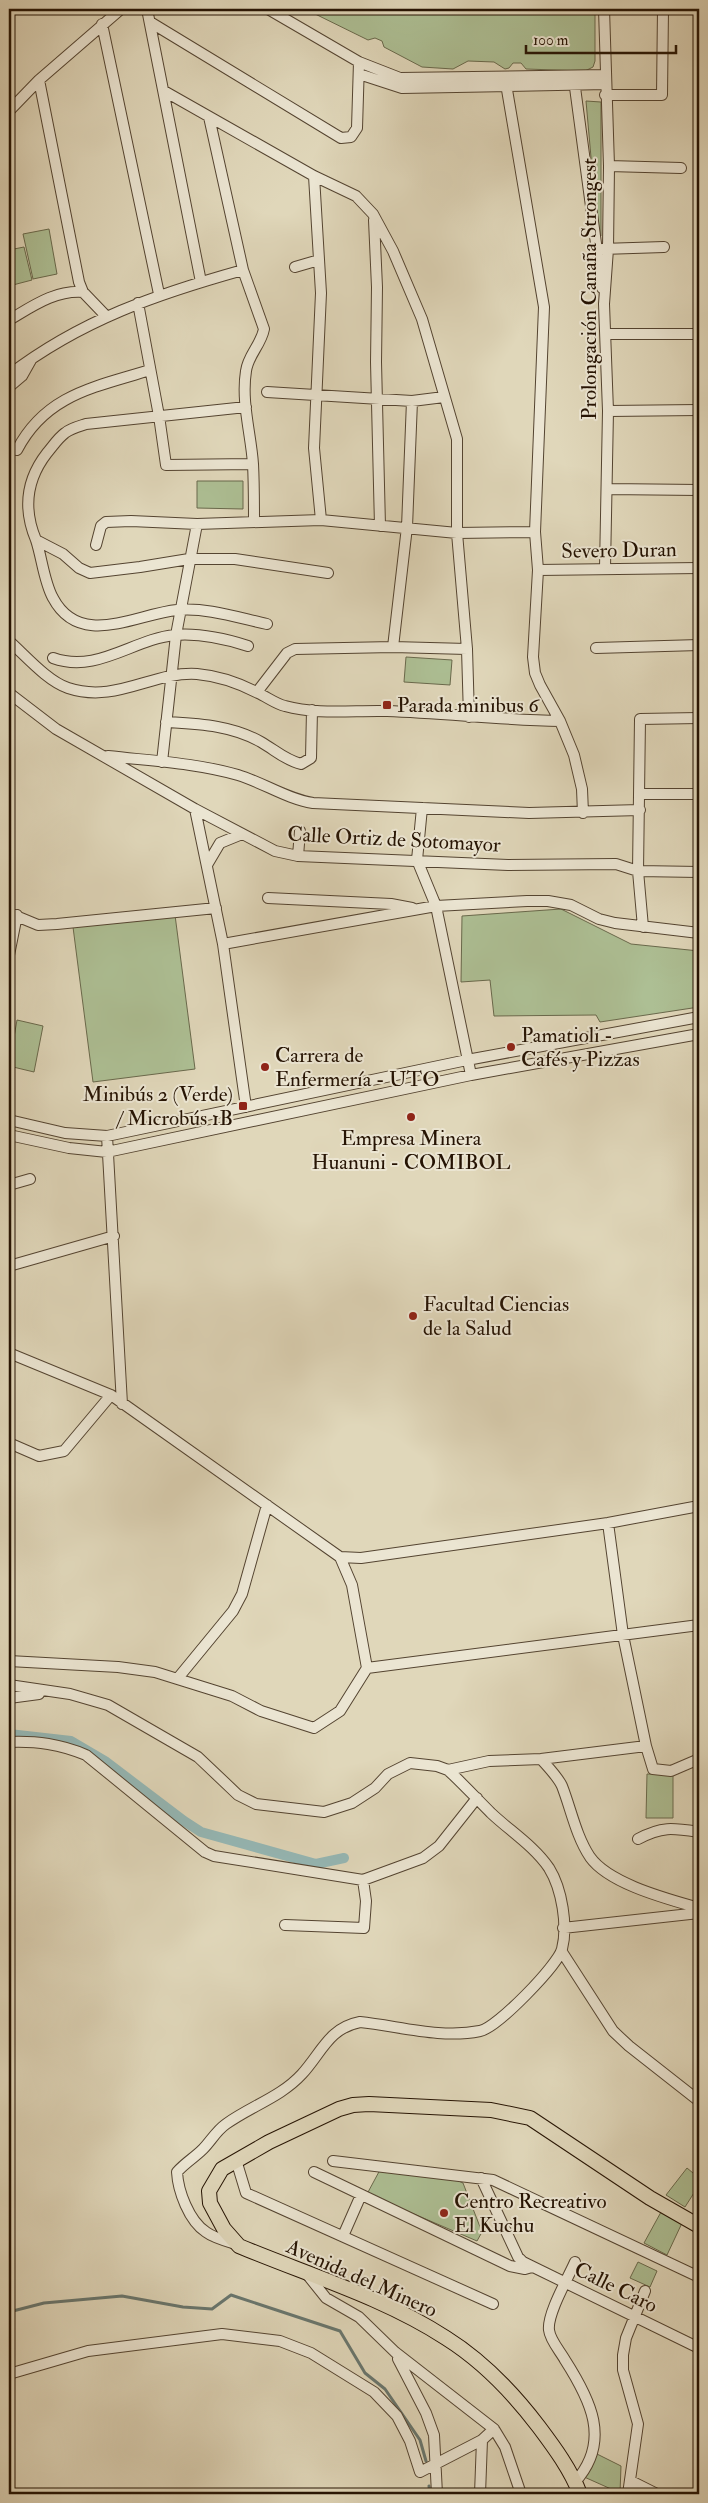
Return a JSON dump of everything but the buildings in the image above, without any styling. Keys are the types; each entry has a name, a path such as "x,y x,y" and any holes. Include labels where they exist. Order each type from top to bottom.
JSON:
{"main road":[{"path":"239,2246 214,2212 209,2192 222,2169 236,2160 330,2114 354,2105 491,2110 530,2118 650,2198 699,2226"},
{"name":"Avenida del Minero","path":"239,2246 374,2300 446,2337 471,2356 525,2409 551,2442 578,2488"}],"street":[{"path":"147,9 201,282"},
{"path":"268,9 359,62 400,78 506,83"},
{"name":"Prolongación Canaña Strongest","path":"604,9 605,95 609,166 608,249 604,304 608,411 605,568"},
{"path":"605,95 662,95 662,9"},
{"path":"9,111 115,10"},
{"path":"150,22 341,138 351,137 357,128 359,62"},
{"path":"102,24 159,294"},
{"path":"359,74 402,88 606,80"},
{"path":"40,80 79,282 83,292 106,316"},
{"path":"574,80 595,249 604,304"},
{"path":"506,83 544,307 535,532 538,570 533,633 535,673 548,703 560,721 574,755 582,790 583,813"},
{"path":"164,91 314,176 356,196 373,214 393,251 422,319 457,439 457,533 467,649 469,717"},
{"path":"209,117 243,270 264,329 262,337 248,359 245,374 246,407 253,464 254,522"},
{"path":"609,166 681,168"},
{"path":"314,176 320,293 314,448 321,520"},
{"path":"373,214 377,287 376,362 380,526"},
{"path":"595,249 664,247"},
{"path":"295,267 319,260"},
{"path":"9,375 33,357 106,316 159,294 243,270"},
{"path":"9,320 56,294 68,291 83,292"},
{"path":"138,303 166,464 253,464"},
{"path":"606,334 699,334"},
{"path":"9,387 22,376 33,357"},
{"path":"18,450 36,422 62,400 77,392 150,370"},
{"path":"267,392 412,401 444,397"},
{"path":"393,647 407,527 412,401"},
{"path":"246,407 86,424 66,432 61,437 42,460 33,475 27,494 30,524 53,598 62,610 78,623 98,628 158,612 180,609 212,612 267,624"},
{"path":"608,411 699,410"},
{"path":"607,489 699,490"},
{"path":"96,545 100,526 106,522 197,524 321,520 457,533 535,532"},
{"path":"162,762 176,635 197,524"},
{"path":"36,540 63,554 79,568 90,573 189,559 236,558 328,573"},
{"name":"Severo Duran","path":"538,570 699,568"},
{"path":"53,658 74,663 92,661 176,635 233,641 248,646"},
{"path":"9,641 43,672 67,688 96,692 119,692 171,675 196,674 216,676 242,684 284,706 312,710 389,711 560,721"},
{"path":"596,648 699,645"},
{"path":"258,692 287,653 295,649 393,647 467,649"},
{"name":"Calle Ortiz de Sotomayor","path":"9,693 56,729 195,809 275,851 298,856 508,864 616,864 638,872 699,872"},
{"path":"166,722 231,729 260,742 283,758 301,764 311,758 312,710"},
{"path":"643,927 638,872 640,719 699,718"},
{"path":"105,756 198,766 238,776 300,801 422,808 583,813 640,810"},
{"path":"640,794 699,794"},
{"path":"422,808 417,860 436,906 471,1075"},
{"path":"195,809 223,944 246,1107"},
{"path":"298,856 300,832"},
{"path":"207,864 220,843 242,834"},
{"path":"268,898 391,904 418,909"},
{"path":"223,944 436,906 548,901 571,905 599,919 643,927 699,933"},
{"path":"9,955 13,914 38,925 216,908"},
{"path":"9,1120 65,1133 108,1136 468,1060 699,1017"},
{"path":"9,1134 69,1148 107,1152 283,1113 471,1075 699,1034"},
{"path":"280,1100 283,1113"},
{"path":"108,1136 107,1152 114,1236 122,1404"},
{"path":"9,1186 30,1179"},
{"path":"9,1266 114,1236"},
{"path":"9,1353 111,1395 340,1557 352,1585 367,1668 340,1711 331,1719 314,1728 270,1714 232,1696 178,1678 118,1667 9,1661"},
{"path":"9,1443 39,1456 64,1451 111,1395"},
{"path":"178,1678 233,1611 242,1594 267,1505"},
{"path":"340,1557 361,1558 608,1523 699,1506"},
{"path":"608,1523 623,1635 646,1746 653,1769 671,1771 699,1759"},
{"path":"367,1668 699,1625"},
{"path":"9,1685 58,1693 108,1705 198,1757 238,1795 256,1804 324,1812 352,1803 375,1788 388,1774 410,1763 437,1766 448,1770 532,1849 549,1868 557,1886 563,1928 562,1952 613,2031 629,2046 699,2101"},
{"path":"9,1698 58,1693"},
{"path":"9,1742 48,1743 86,1755 205,1852 214,1856 363,1880 423,1858 439,1846 477,1798"},
{"path":"448,1770 488,1762 541,1759 646,1746"},
{"path":"541,1759 561,1784 575,1825 590,1857 605,1872 672,1900 699,1908"},
{"path":"638,1839 656,1829 699,1832"},
{"path":"285,1925 364,1928 366,1901 363,1880"},
{"path":"563,1928 699,1913"},
{"path":"239,2246 205,2232 194,2219 178,2186 177,2172 190,2158 202,2150 217,2131 284,2090 302,2074 331,2037 345,2025 360,2022 460,2034 483,2031 502,2018 523,1998 562,1952"},
{"path":"236,2160 246,2193 493,2304"},
{"path":"333,2161 481,2178 506,2185 699,2277"},
{"path":"314,2172 510,2266 525,2269 532,2267"},
{"name":"Calle Caro","path":"481,2178 518,2256 532,2267 699,2348"},
{"path":"343,2236 361,2195"},
{"path":"575,2262 550,2318 549,2330 582,2388 595,2425 595,2445 578,2488"},
{"path":"305,2272 326,2298 359,2317 395,2352 494,2429 505,2447 521,2494"},
{"path":"628,2494 638,2424 623,2370 623,2355 634,2317 645,2291"},
{"path":"9,2374 88,2351 222,2334 280,2341 311,2353 374,2392 397,2416 410,2441 420,2472 436,2466 482,2440 494,2429"},
{"path":"395,2352 426,2413 434,2435 437,2494"},
{"path":"480,2494 482,2440"},
{"path":"631,2481 657,2494"}],"green space":[{"path":"305,9 595,9 595,61 593,67 585,71 526,69 521,63 513,63 509,68 505,69 494,62 468,61 453,69 422,67 384,47 382,41 375,38 368,40"},
{"path":"586,101 601,102 601,236 598,236"},
{"path":"49,229 57,274 33,279 23,234"},
{"path":"24,247 32,280 9,286 9,250"},
{"path":"197,481 243,481 243,509 197,508"},
{"path":"406,657 452,660 450,685 404,682"},
{"path":"561,909 631,944 699,951 699,1007 600,1022 596,1015 494,1016 490,980 461,982 462,916"},
{"path":"175,915 195,1069 93,1082 73,927"},
{"path":"17,1020 43,1026 34,1072 9,1066"},
{"path":"647,1774 673,1775 673,1818 646,1818"},
{"name":"Centro Recreativo El Kuchu","path":"381,2168 441,2173 463,2183 482,2232 477,2241 367,2194"},
{"path":"687,2168 699,2178 699,2185 685,2207 666,2195"},
{"path":"661,2212 682,2223 667,2255 644,2243"},
{"path":"638,2262 657,2271 650,2287 630,2278"},
{"path":"591,2451 621,2466 620,2493 582,2476"}],"waterway":[{"path":"9,1734 71,1741 105,1761 201,1832 316,1864 344,1858"},
{"path":"9,2312 44,2303 122,2296 183,2307 212,2309 231,2295 340,2331 365,2373 385,2389 420,2440 426,2461"},
{"path":"429,2486 430,2494"}],"place":[{"name":"Parada minibus 6","path":"387,705"},
{"name":"Pamatioli - Cafés y Pizzas","path":"511,1047"},
{"name":"Carrera de Enfermería - UTO","path":"265,1067"},
{"name":"Minibús 2 (Verde) / Microbús 1B","path":"243,1106"},
{"name":"Empresa Minera Huanuni - COMIBOL","path":"411,1117"},
{"name":"Facultad Ciencias de la Salud","path":"413,1316"},
{"name":"Centro Recreativo El Kuchu","path":"444,2213"}]}
